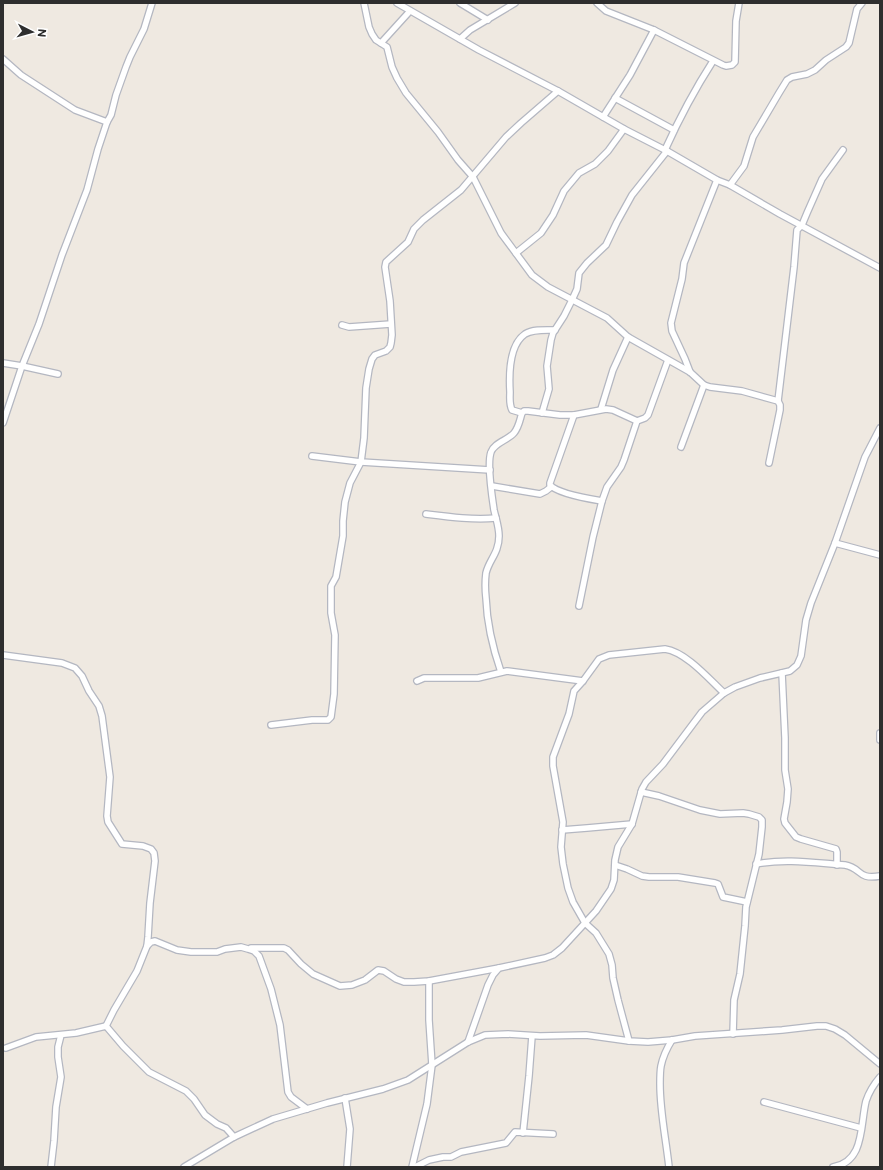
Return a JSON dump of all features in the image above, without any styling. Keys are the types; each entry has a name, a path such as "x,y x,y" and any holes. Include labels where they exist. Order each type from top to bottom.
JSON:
{"street":[{"path":"3,423 62,255 87,190 96,155 130,56 144,29 152,3"},
{"path":"364,3 372,34 376,40 387,47 392,66 406,94 473,177 501,233 532,275 548,287 606,318 628,337 690,372 704,385 742,391 778,401"},
{"path":"397,3 505,64 558,91 666,150 717,180 730,185 880,268"},
{"path":"460,3 488,20"},
{"path":"460,39 470,30 515,3"},
{"path":"597,3 606,11 654,30 713,61 726,66 732,65 735,62 736,21 739,3"},
{"path":"730,185 744,166 753,137 787,80 792,77 807,74 846,47 849,43 857,9 862,3"},
{"path":"381,43 410,11"},
{"path":"604,117 630,75 654,30"},
{"path":"3,59 27,79 75,110 107,122"},
{"path":"542,412 549,389 547,366 551,340 577,289 579,273 582,268 606,245 616,222 632,195 666,150 674,130 700,80 713,61"},
{"path":"270,725 312,720 328,720 331,717 334,694 335,635 331,613 331,586 336,577 343,536 345,502 350,483 361,462 368,369 375,355 386,351 390,347 392,339 385,267 386,262 408,242 414,229 423,220 461,190 506,137 558,91"},
{"path":"615,98 674,130"},
{"path":"516,254 541,233 553,216 564,191 579,173 595,164 608,151 624,128"},
{"path":"769,464 780,410 778,401 797,230 802,225 822,179 843,150"},
{"path":"690,372 672,331 671,323 682,279 684,263 717,180"},
{"path":"342,325 349,327 391,324"},
{"path":"555,330 530,332 520,338 517,342 509,370 510,404 512,410 522,413 524,411 528,411 560,415 574,415 601,409 613,410 637,420 644,418 648,415 668,360"},
{"path":"601,409 613,370 628,337"},
{"path":"3,363 58,374"},
{"path":"681,447 704,385"},
{"path":"501,672 492,644 488,625 485,581 486,571 498,550 499,538 499,526 492,498 490,470 491,451 514,433 517,429 522,413"},
{"path":"551,487 550,483 574,415"},
{"path":"579,606 602,501 607,487 621,467 637,420"},
{"path":"248,949 284,948 313,974 340,986 352,985 365,980 378,970 384,971 396,979 404,982 429,981 545,958 562,948 596,911 611,889 614,880 618,847 632,824 641,792 646,782 663,764 702,712 724,693 735,687 760,678 782,673 793,669 797,665 802,656 806,620 811,603 835,543 865,457 880,428"},
{"path":"312,456 361,462 490,470"},
{"path":"492,486 540,494 551,487"},
{"path":"551,487 567,493 602,501"},
{"path":"426,514 482,520 496,518"},
{"path":"835,543 880,555"},
{"path":"629,1041 613,978 612,965 608,954 596,933 585,922 573,902 568,888 561,847 563,822 553,766 553,757 569,714 574,691 603,656 665,649 686,659 698,668 724,693"},
{"path":"3,655 62,663 75,668 82,676 89,691 99,706 102,716 110,777 107,816 108,822 122,844 152,849 154,853 155,861 147,946 137,971 106,1026"},
{"path":"417,681 424,678 478,678 501,672 512,671 524,674 583,681"},
{"path":"782,673 785,770 788,789 784,819 785,823 796,837 836,849 837,864"},
{"path":"880,733 880,740"},
{"path":"641,792 659,796 700,810 720,814 743,813 762,820 756,864 746,902 740,974 734,1000 733,1034"},
{"path":"562,830 632,824"},
{"path":"756,864 773,861 837,864 853,867 865,877 880,876"},
{"path":"615,865 642,876 678,877 716,883 718,884 724,897 746,902"},
{"path":"147,946 151,942 155,941 177,950 191,952 217,952 225,949 241,947 254,951 259,956 272,989 280,1025 284,1070 288,1092 291,1097 307,1110"},
{"path":"468,1042 488,985 493,975 499,968"},
{"path":"414,1167 427,1104 432,1065 429,1020 429,981"},
{"path":"6,1048 36,1037 76,1033 106,1026"},
{"path":"106,1026 123,1046 149,1072 186,1091 194,1099 205,1115 217,1124 226,1128 234,1137"},
{"path":"184,1167 234,1137 273,1120 346,1098 383,1089 408,1080 448,1053 468,1042 485,1036 497,1034 532,1036 586,1035 648,1042 694,1036 826,1026 845,1035 880,1064"},
{"path":"51,1167 56,1107 61,1077 58,1047 61,1035"},
{"path":"523,1132 532,1036"},
{"path":"669,1167 661,1113 660,1077 661,1067 666,1051 672,1040"},
{"path":"833,1167 844,1164 852,1158 857,1148 866,1100 873,1085 880,1077"},
{"path":"346,1098 350,1129 347,1167"},
{"path":"764,1102 861,1128"},
{"path":"414,1167 429,1160 442,1157 451,1157 461,1152 506,1143 514,1133 523,1132 553,1134"}]}
